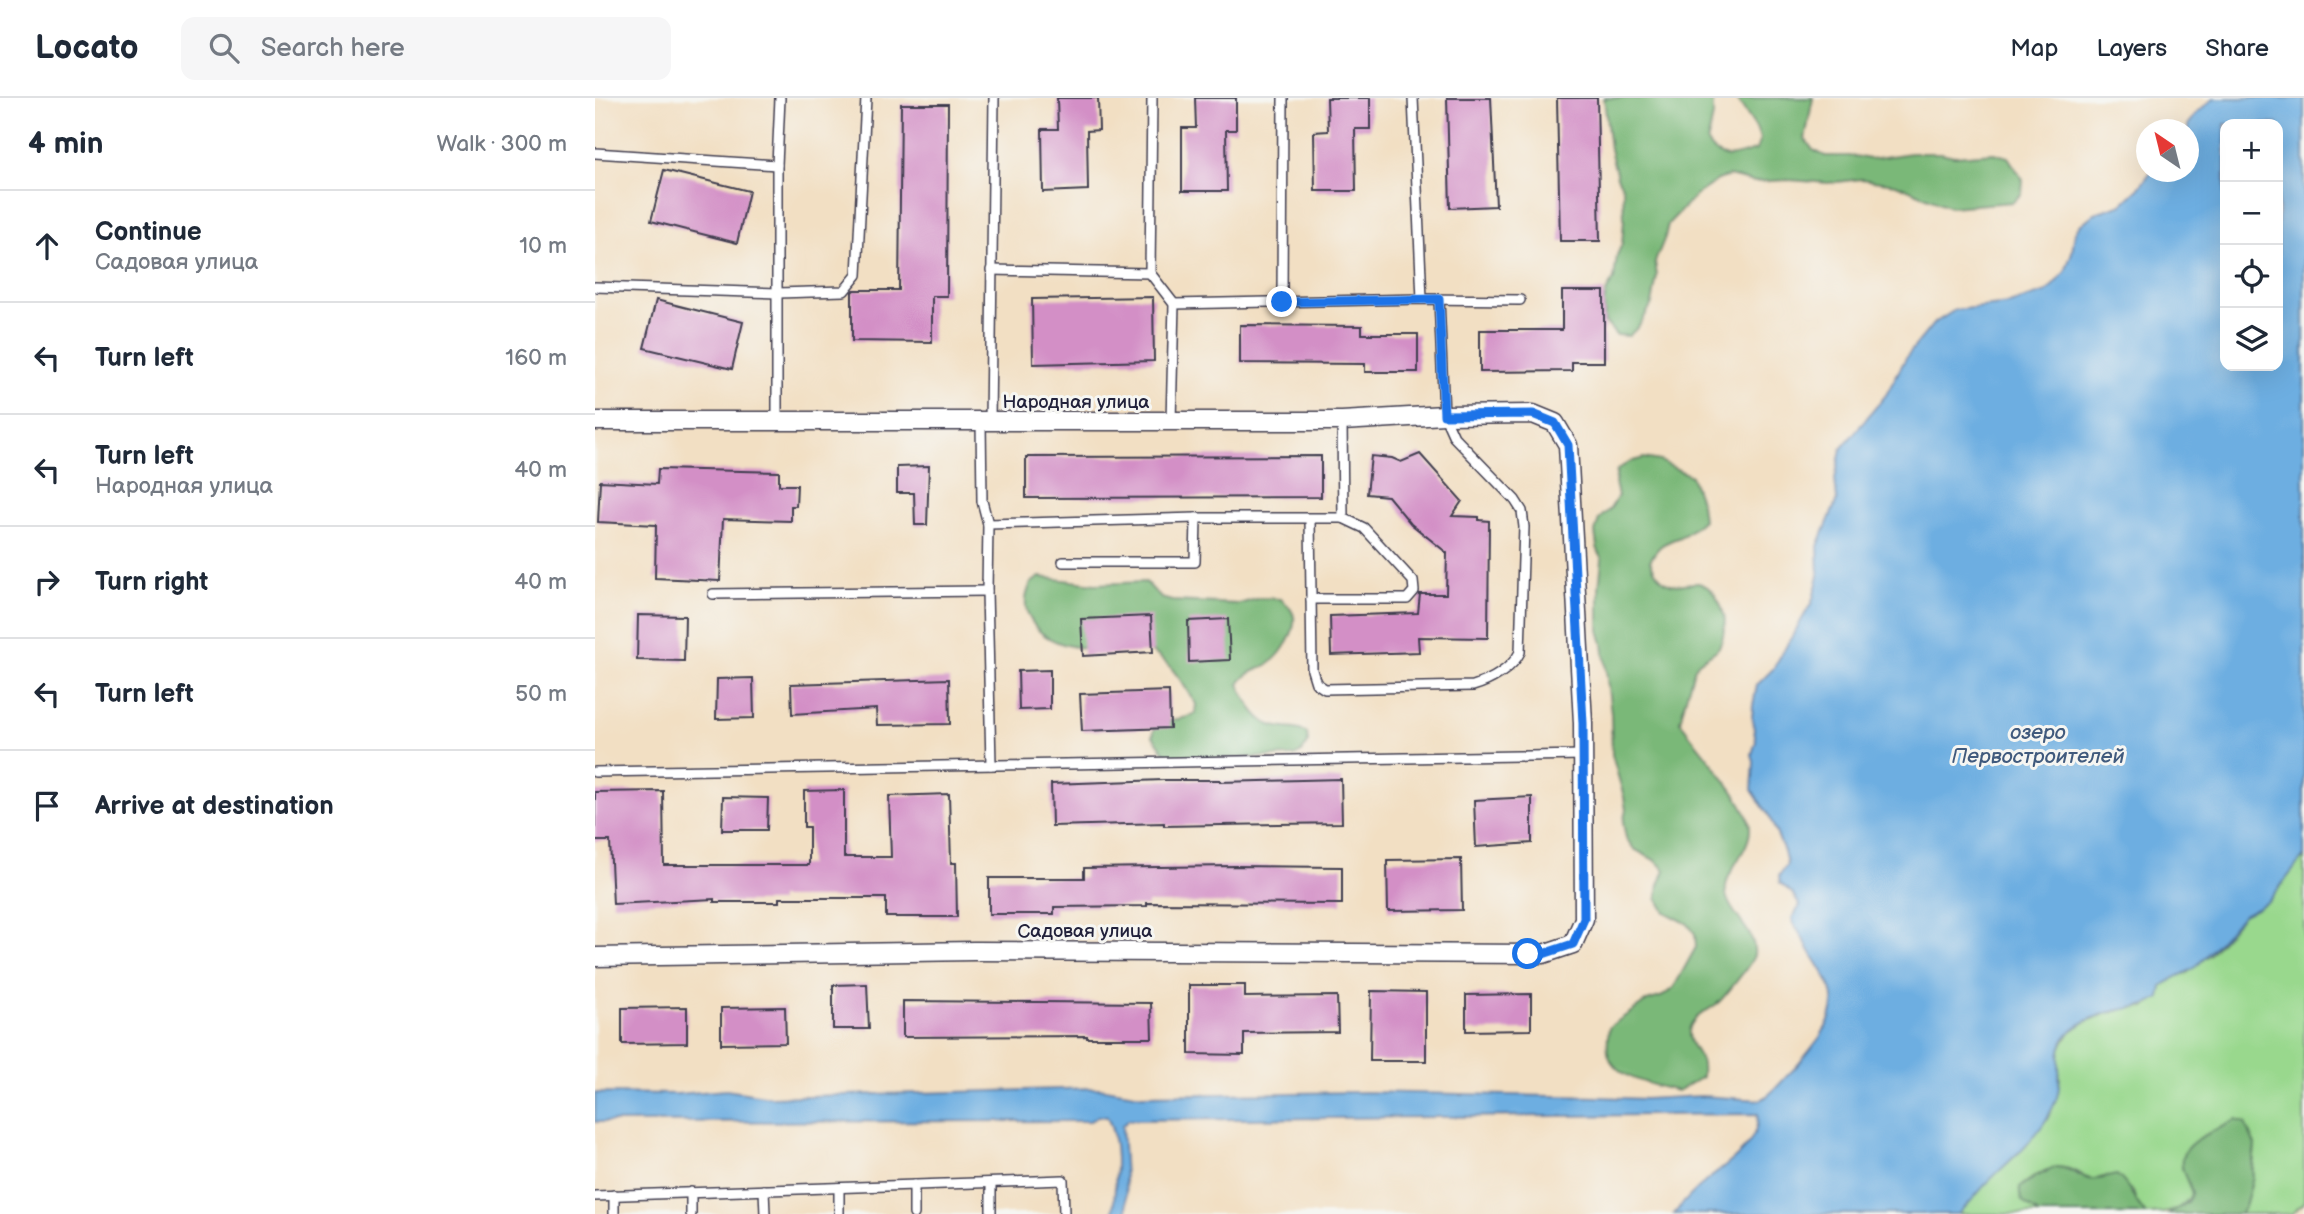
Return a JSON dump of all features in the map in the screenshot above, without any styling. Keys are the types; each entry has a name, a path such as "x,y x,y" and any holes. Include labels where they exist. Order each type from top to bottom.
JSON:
{"street":[{"name":"Народная улица","path":"595,421 1342,421 1444,415 1533,414 1555,423 1568,445 1583,755"},
{"name":"Садовая улица","path":"595,957 961,951 1543,954 1573,944 1584,919 1583,755"}],"lane":[{"path":"777,420 777,165 780,98"},
{"path":"595,287 778,293 843,291 857,275 866,98"},
{"path":"991,765 988,524 982,501 991,270 994,98"},
{"path":"1152,98 1150,273 1174,304 1171,421"},
{"path":"1282,302 1283,98"},
{"path":"1413,98 1422,299"},
{"path":"595,153 777,165"},
{"path":"991,270 1150,273"},
{"path":"1174,304 1422,299 1520,300"},
{"path":"1310,519 1312,670 1316,683 1325,689 1473,686 1486,682 1516,660 1520,652 1524,527 1522,511 1515,500 1454,437 1444,415 1439,299"},
{"path":"1342,421 1343,518"},
{"path":"988,524 1196,518 1343,518 1364,528 1413,581 1414,591 1407,599 1311,599"},
{"path":"1063,562 1195,562 1196,518"},
{"path":"713,594 987,591"},
{"path":"595,772 1583,755"},
{"path":"595,1196 1063,1181 1064,1214"},
{"path":"991,1183 991,1214"},
{"path":"914,1185 914,1214"},
{"path":"839,1188 839,1214"},
{"path":"764,1190 765,1214"},
{"path":"691,1192 691,1214"},
{"path":"614,1195 614,1214"}],"green space":[{"path":"1604,98 1713,98 1713,116 1707,143 1718,154 1729,157 1756,150 1760,139 1756,128 1736,98 1813,98 1805,139 1813,150 1825,156 1870,159 1911,153 1954,156 1994,153 2008,157 2023,180 2022,193 2013,202 1950,207 1896,184 1862,179 1828,183 1789,180 1753,182 1729,176 1696,195 1668,224 1655,262 1657,276 1652,304 1639,326 1629,336 1616,335 1605,322 1604,303 1607,290 1614,279 1617,255 1622,244 1623,188 1617,177 1610,149"},
{"path":"1644,458 1660,461 1691,476 1701,504 1703,520 1686,534 1662,545 1650,561 1658,575 1670,584 1698,583 1708,587 1723,610 1725,618 1720,644 1717,650 1697,664 1680,721 1741,803 1750,828 1746,846 1727,880 1726,889 1730,905 1752,939 1754,955 1722,999 1690,1026 1690,1039 1702,1063 1702,1077 1678,1091 1628,1076 1613,1064 1607,1042 1609,1027 1647,1001 1663,996 1674,987 1696,947 1695,934 1688,924 1665,912 1657,898 1665,870 1656,861 1634,849 1626,838 1623,823 1626,810 1624,797 1612,755 1611,714 1599,630 1602,560 1595,532 1599,519 1610,509 1618,496 1615,483 1617,470 1629,462"},
{"path":"1040,577 1095,584 1146,582 1161,598 1172,601 1239,604 1260,598 1281,599 1294,617 1293,629 1287,642 1267,665 1246,676 1239,684 1248,702 1262,720 1274,726 1307,733 1308,743 1302,752 1294,756 1170,760 1153,736 1155,726 1160,723 1195,713 1196,704 1180,679 1161,658 1144,649 1081,648 1052,640 1040,632 1028,615 1026,602 1031,583"},
{"path":"2304,856 2304,1203 2291,1214 2240,1214 2250,1189 2255,1145 2236,1120 2203,1137 2182,1168 2192,1193 2173,1211 2146,1214 2136,1201 2133,1191 2106,1176 2093,1179 2065,1168 2053,1168 2020,1187 2038,1214 1958,1214 1987,1182 2026,1146 2049,1116 2060,1079 2058,1061 2061,1047 2070,1032 2085,1022 2106,1014 2145,1007 2160,998 2162,986 2176,976 2187,973 2211,953 2243,915 2268,902"},
{"path":"2236,1120 2245,1123 2255,1145 2253,1177 2240,1214 2169,1214 2188,1202 2192,1193 2182,1166 2186,1149 2201,1137"},
{"path":"2056,1167 2089,1179 2117,1175 2146,1214 2038,1214 2022,1201 2020,1187"}],"water":[{"name":"озеро Первостроителей","path":"2214,98 2304,98 2304,856 2268,902 2243,915 2196,967 2162,986 2160,998 2147,1005 2094,1018 2067,1035 2060,1049 2057,1097 2044,1123 1958,1214 1674,1214 1697,1189 1732,1161 1747,1145 1757,1125 1758,1114 1128,1120 1122,1126 1127,1214 1113,1214 1116,1151 1107,1117 1098,1116 1090,1121 595,1122 595,1093 677,1094 726,1090 771,1097 1099,1088 1141,1095 1364,1092 1645,1099 1702,1096 1761,1100 1774,1090 1807,1054 1820,1037 1832,1013 1832,994 1825,975 1794,925 1792,918 1800,906 1792,893 1780,883 1779,876 1787,864 1784,851 1769,816 1752,790 1752,754 1756,741 1752,718 1757,685 1773,669 1812,602 1819,576 1818,546 1837,500 1835,479 1841,449 1886,395 1907,356 1933,324 1955,310 2009,304 2047,292 2065,272 2079,226 2095,213 2122,204 2143,182 2199,182 2199,119 2193,119"}],"building":[{"path":"1057,98 1098,98 1099,130 1087,131 1088,190 1043,192 1042,129 1058,129"},
{"path":"1195,98 1236,98 1236,130 1226,130 1227,191 1182,191 1182,128 1196,128"},
{"path":"1327,98 1370,98 1370,129 1355,129 1356,191 1315,191 1314,132 1328,131"},
{"path":"1447,98 1491,98 1496,206 1450,208"},
{"path":"1557,98 1597,98 1600,241 1560,241"},
{"path":"901,104 948,104 947,296 932,296 932,342 852,341 852,292 899,290"},
{"path":"664,170 749,191 737,243 651,221"},
{"path":"1562,291 1604,291 1604,362 1572,362 1572,371 1480,372 1480,330 1562,330"},
{"path":"1153,297 1154,361 1033,364 1032,299"},
{"path":"656,300 743,322 732,369 644,348"},
{"path":"1240,325 1362,326 1362,334 1418,334 1418,372 1365,372 1365,364 1240,363"},
{"path":"1420,454 1462,501 1452,516 1479,517 1479,520 1489,521 1488,638 1418,637 1419,652 1331,655 1330,616 1418,613 1420,594 1446,594 1447,553 1411,524 1388,496 1367,494 1371,456 1392,458 1401,462"},
{"path":"1321,456 1321,497 1026,498 1026,457"},
{"path":"929,466 927,525 915,525 914,493 897,493 897,467"},
{"path":"658,469 779,472 779,485 797,485 796,506 791,506 791,521 723,519 720,581 655,578 656,525 598,522 600,481 657,484"},
{"path":"638,615 685,616 684,661 637,660"},
{"path":"1151,616 1153,652 1083,656 1081,619"},
{"path":"1228,619 1230,660 1189,662 1188,621"},
{"path":"1050,670 1050,709 1019,710 1018,671"},
{"path":"753,678 754,718 716,719 717,679"},
{"path":"949,679 950,724 877,725 876,709 792,714 791,684"},
{"path":"1169,691 1170,728 1082,731 1080,694"},
{"path":"1341,779 1342,823 1052,826 1051,784"},
{"path":"844,790 844,857 891,857 889,796 949,794 951,863 956,863 957,917 886,917 886,898 779,898 779,902 714,902 714,899 613,904 610,841 595,841 595,792 663,791 664,865 809,865 809,827 804,827 804,791"},
{"path":"723,797 768,798 767,830 722,830"},
{"path":"1532,797 1532,843 1476,847 1474,800"},
{"path":"1461,859 1462,910 1388,911 1387,860"},
{"path":"1342,867 1342,904 1147,903 1147,906 1054,907 1054,914 989,914 989,878 1084,878 1084,868"},
{"path":"867,984 869,1029 833,1029 833,985"},
{"path":"1189,985 1245,985 1245,997 1337,996 1338,1032 1244,1033 1244,1055 1189,1054"},
{"path":"1371,991 1426,992 1426,1061 1370,1061"},
{"path":"1531,994 1531,1030 1466,1031 1466,995"},
{"path":"903,1001 1151,1003 1152,1038 903,1037"},
{"path":"687,1007 687,1043 622,1044 622,1008"},
{"path":"785,1007 786,1043 721,1044 721,1008"}],"route":[{"path":"1282,302 1439,299 1444,415 1533,414 1555,423 1568,445 1583,723 1584,919 1573,944 1543,954 1528,954"}]}
